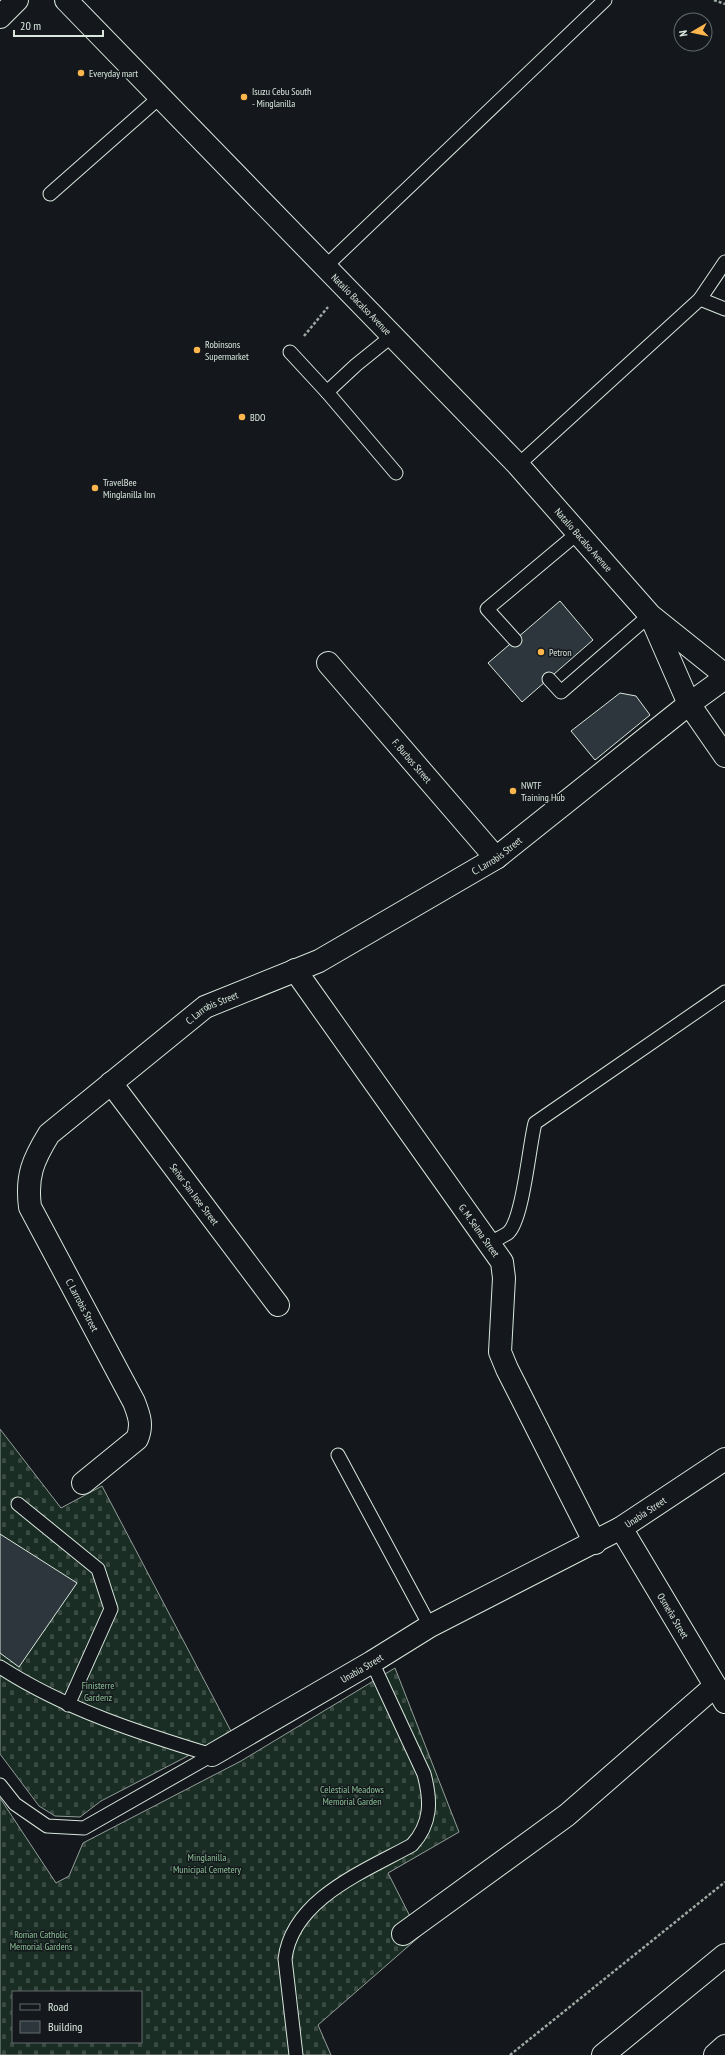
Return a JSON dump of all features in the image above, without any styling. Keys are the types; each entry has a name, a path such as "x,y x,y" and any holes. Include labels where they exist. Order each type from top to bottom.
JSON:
{"main road":[{"path":"0,17 17,0"},
{"name":"Natalio Bacalso Avenue","path":"66,0 518,465 579,532 650,615 725,677"},
{"name":"Natalio Bacalso Avenue","path":"650,615 689,704 725,756"},
{"name":"F. Burbos Street","path":"328,664 496,858"},
{"name":"C. Larrobis Street","path":"83,1483 137,1439 140,1431 140,1420 134,1402 30,1207 28,1191 29,1173 36,1155 48,1134 205,1007 319,961 496,858 725,677"},
{"name":"G. M. Selma Street","path":"295,970 502,1262 504,1278 500,1352 507,1369 595,1543"},
{"name":"Señor San Jose Street","path":"111,1083 278,1305"},
{"name":"Unabia Street","path":"212,1755 372,1662 430,1626 595,1543 621,1528 725,1459"},
{"name":"Osmeña Street","path":"621,1528 720,1694"},
{"path":"403,1934 567,1815 720,1694"},
{"path":"604,2055 725,1956"},
{"path":"715,2055 725,2046"}],"lane":[{"path":"325,267 605,0"},
{"path":"50,194 160,97"},
{"path":"518,465 700,299 725,262"},
{"path":"700,299 725,309"},
{"path":"327,392 356,365 392,336"},
{"path":"290,352 327,392 396,473"},
{"path":"515,640 487,609 579,532"},
{"path":"549,679 561,692 650,615"},
{"path":"489,1243 508,1232 517,1217 535,1124 725,992"},
{"path":"338,1455 430,1626"},
{"path":"18,1504 98,1569 111,1609 68,1705"},
{"path":"296,2055 285,1959 286,1945 293,1930 327,1892 412,1844 421,1835 430,1806 424,1774 372,1662"},
{"path":"0,1667 68,1705 137,1733 212,1755"},
{"name":"Unabia Street","path":"0,1785 15,1804 47,1826 84,1828 212,1755"}],"path":[{"path":"714,0 725,4"},
{"path":"510,2055 725,1882"}],"green space":[{"name":"Finisterre Gardenz","path":"0,1429 61,1508 102,1486 232,1733 101,1801 80,1817 55,1816 39,1806 0,1754"},
{"name":"Celestial Meadows Memorial Garden","path":"395,1668 459,1832 388,1873 420,1936 318,2025 331,2055 0,2055 0,1798 56,1883 69,1876 83,1843 241,1761"}],"building":[{"name":"Petron","path":"560,601 593,640 522,702 488,663"},
{"path":"620,693 636,696 650,715 595,760 571,731"},
{"path":"0,1534 77,1583 19,1667 0,1653"}],"place":[{"name":"Everyday mart","path":"81,73"},
{"name":"Isuzu Cebu South - Minglanilla","path":"244,97"},
{"name":"Robinsons Supermarket","path":"197,350"},
{"name":"BDO","path":"242,417"},
{"name":"TravelBee Minglanilla Inn","path":"95,488"},
{"name":"Petron","path":"541,652"},
{"name":"NWTF Training Hub","path":"513,791"}],"park label":[{"name":"Minglanilla Municipal Cemetery","path":"207,1862"},
{"name":"Roman Catholic Memorial Gardens","path":"41,1940"}]}
